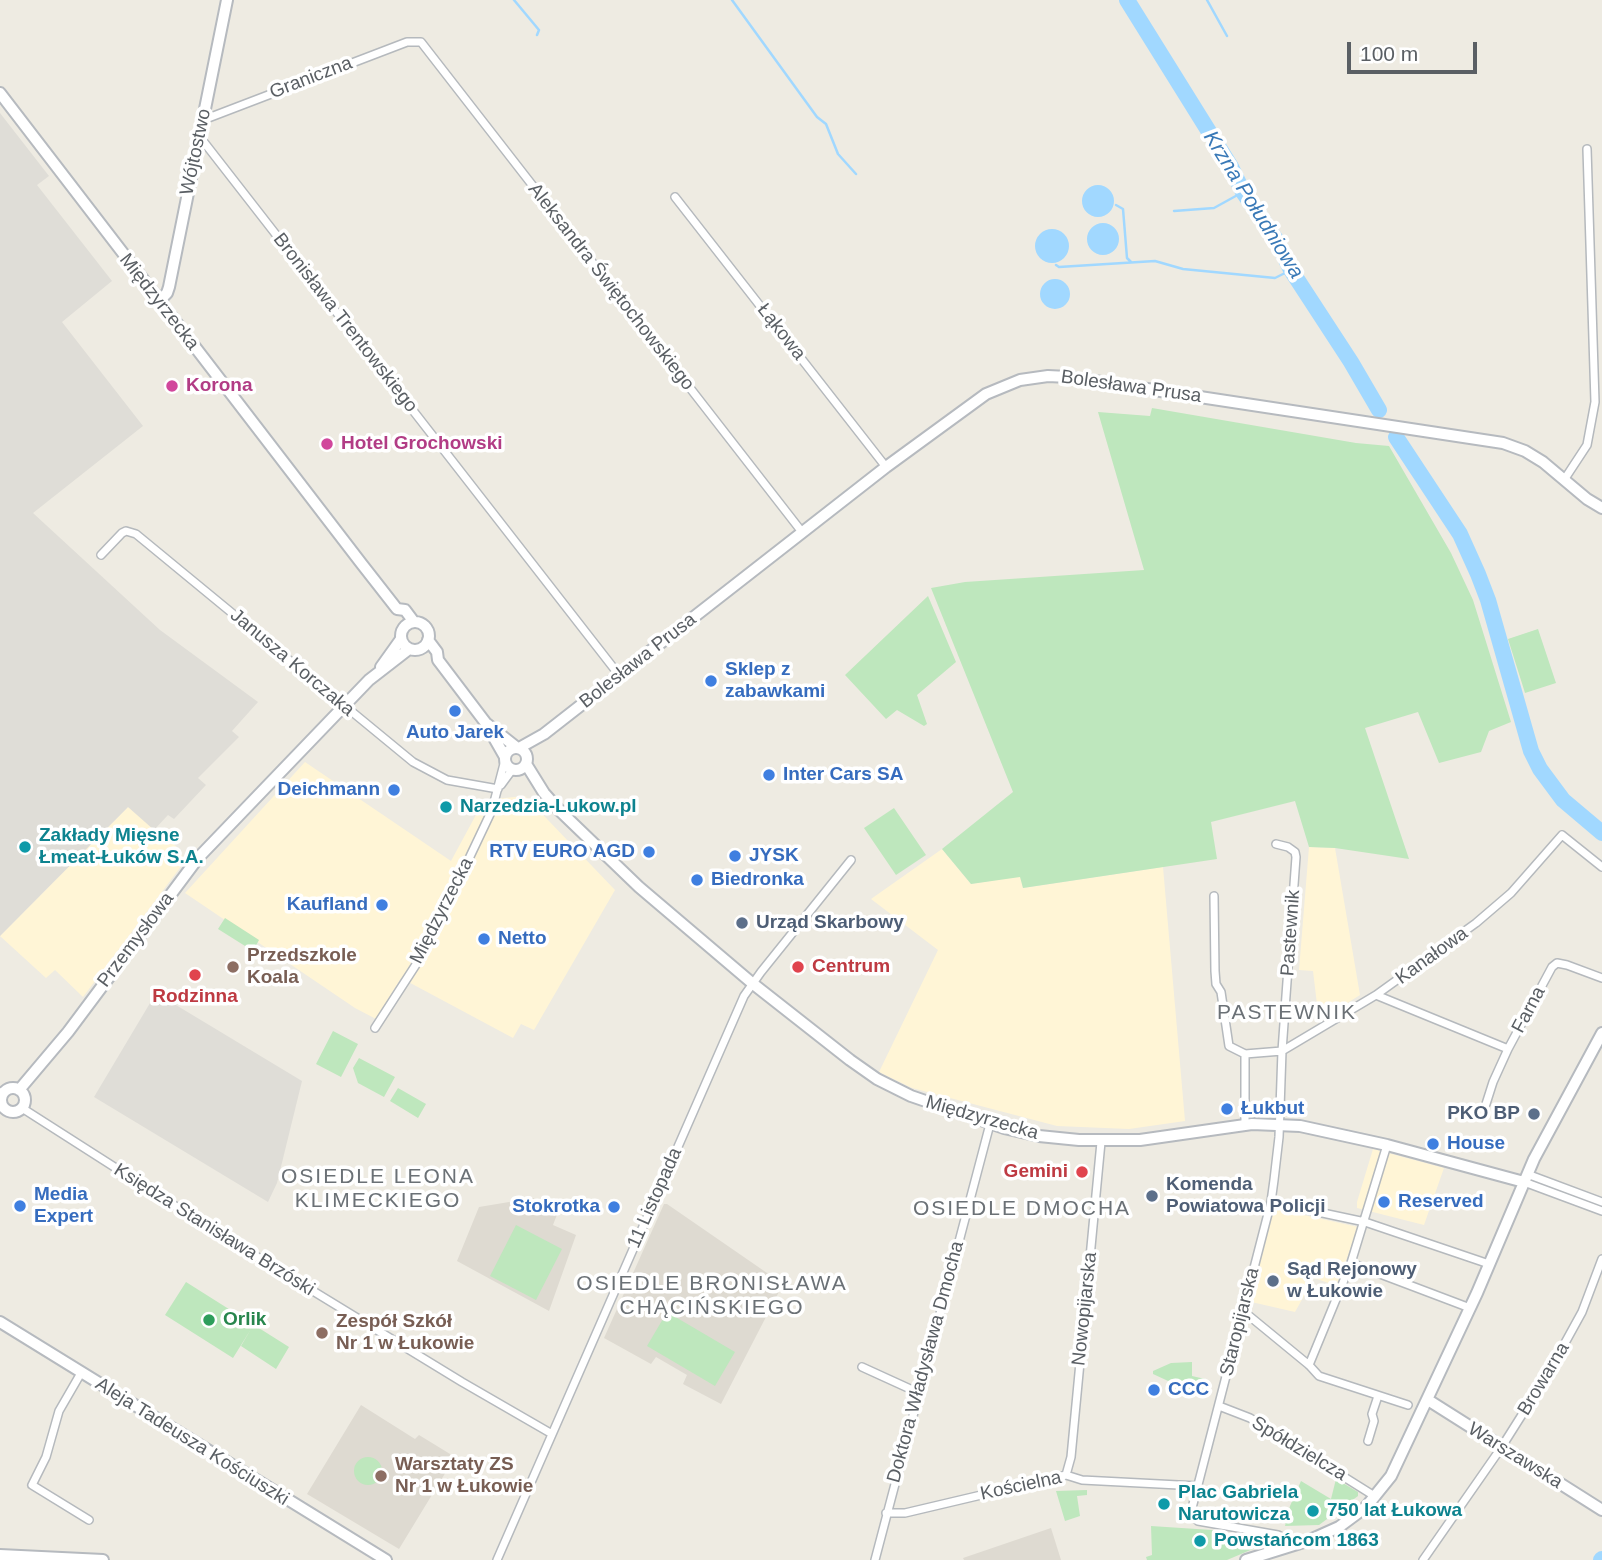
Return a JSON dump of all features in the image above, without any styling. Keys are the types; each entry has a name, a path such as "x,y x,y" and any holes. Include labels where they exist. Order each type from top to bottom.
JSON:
{"main road":[{"name":"Wójtostwo","path":"159,302 169,287 227,0"},
{"name":"Międzyrzecka","path":"0,93 397,609 402,634"},
{"name":"Bolesława Prusa","path":"522,753 886,467 986,394 1020,380 1048,376 1078,378 1503,443 1525,451 1543,462 1587,499 1602,508"},
{"name":"Międzyrzecka","path":"397,609 405,610 414,622"},
{"path":"414,622 427,629 425,644 409,649 402,634 414,622"},
{"name":"Przemysłowa","path":"376,675 402,634"},
{"name":"Międzyrzecka","path":"425,644 437,652 438,660 485,722 505,759"},
{"name":"Przemysłowa","path":"19,1090 68,1032 198,858 376,675 409,649"},
{"name":"Międzyrzecka","path":"485,722 522,753 544,793"},
{"path":"508,751 522,753 514,770 507,766 505,759 508,751"},
{"name":"Międzyrzecka","path":"514,770 544,793 614,865 752,983 877,1079 927,1103 990,1124 1040,1136 1101,1142 1155,1138 1245,1124 1313,1128 1526,1178"},
{"path":"1246,1560 1322,1536 1339,1527 1376,1497 1396,1468 1526,1178 1602,1033"},
{"path":"9,1089 19,1090 24,1100 22,1108 3,1114 1,1093 9,1089"},
{"name":"Aleja Tadeusza Kościuszki","path":"0,1322 386,1560"},
{"name":"Warszawska","path":"1428,1401 1602,1510"},
{"path":"0,1555 103,1560"}],"street":[{"name":"Graniczna","path":"202,120 407,42 421,41"},
{"name":"Aleksandra Świętochowskiego","path":"421,41 803,532"},
{"name":"Bronisława Trentowskiego","path":"199,136 620,675"},
{"path":"1564,480 1587,445 1595,402 1587,149"},
{"name":"Łąkowa","path":"675,197 886,467"},
{"name":"Janusza Korczaka","path":"101,555 122,533 126,531 136,534 344,708 413,762 447,780 499,789"},
{"name":"Międzyrzecka","path":"375,1028 424,950 492,810 505,759"},
{"name":"Międzyrzecka","path":"499,789 514,770"},
{"name":"Kanałowa","path":"1282,1051 1376,995 1439,952 1496,908 1562,835 1602,867"},
{"name":"Pastewnik","path":"1276,844 1288,847 1296,856 1279,1124"},
{"name":"11 Listopada","path":"497,1560 744,996 851,860"},
{"path":"1214,896 1216,984 1220,992 1229,1046 1245,1054 1282,1051"},
{"name":"Farna","path":"1376,995 1508,1049 1552,967 1557,963 1602,978"},
{"path":"1486,1104 1508,1049"},
{"path":"1245,1054 1245,1124"},
{"name":"Księdza Stanisława Brzóski","path":"22,1108 205,1225 552,1434"},
{"name":"Doktora Władysława Dmocha","path":"875,1560 990,1124"},
{"name":"Staropijarska","path":"1279,1124 1270,1202 1192,1508 1194,1518 1198,1521 1278,1535 1289,1541 1291,1546"},
{"name":"Nowopijarska","path":"1066,1475 1071,1457 1101,1142"},
{"path":"1309,1365 1351,1263 1387,1145"},
{"path":"1526,1178 1602,1202"},
{"path":"1526,1178 1602,1211"},
{"path":"1270,1202 1365,1222 1489,1264"},
{"name":"Browarna","path":"1423,1560 1501,1448 1571,1333 1602,1259"},
{"path":"1351,1263 1470,1308"},
{"path":"1242,1310 1323,1378 1408,1405"},
{"path":"862,1367 919,1393"},
{"path":"82,1373 59,1411 46,1457 32,1485 89,1520"},
{"path":"1368,1441 1378,1396"},
{"name":"Spółdzielcza","path":"1219,1406 1250,1418 1376,1497"},
{"name":"Kościelna","path":"886,1513 905,1513 1066,1475 1082,1480 1198,1486"}],"shaded area":[{"name":"Zakłady Mięsne Łmeat-Łuków S.A.","path":"0,113 49,176 37,185 112,281 62,322 143,426 33,513 160,630 258,702 232,731 239,737 198,778 206,785 174,819 168,815 154,830 128,807 0,936"},
{"path":"305,762 451,861 484,800 525,796 615,890 534,1030 521,1024 513,1038 401,978 376,1019 355,1008 185,893"},
{"path":"128,807 176,846 185,861 83,997 55,970 46,978 0,936"},
{"path":"1309,847 1335,848 1360,995 1319,1021 1313,971 1299,970"},
{"path":"942,849 971,884 1021,876 1023,888 1163,867 1185,1121 1129,1129 1057,1126 912,1088 879,1072 938,950 871,899"},
{"path":"156,993 302,1081 277,1183 268,1202 94,1097"},
{"path":"1373,1149 1444,1168 1424,1225 1357,1208"},
{"path":"533,1198 558,1212 553,1225 576,1235 549,1311 457,1261 479,1207"},
{"path":"664,1204 783,1284 721,1404 683,1384 687,1375 656,1357 651,1364 604,1338"},
{"path":"1272,1208 1358,1227 1337,1286 1314,1278 1295,1312 1247,1301"},
{"name":"Warsztaty ZS Nr 1 w Łukowie","path":"361,1405 415,1439 419,1435 455,1457 399,1549 307,1494"},
{"path":"1051,1528 1061,1560 963,1558"}],"green space":[{"path":"1152,408 1356,443 1389,446 1451,553 1473,600 1511,722 1489,731 1481,752 1439,763 1418,712 1365,728 1409,859 1335,848 1309,847 1295,801 1211,822 1217,859 1023,888 1020,877 971,884 942,849 1013,792 931,588 965,582 1144,570 1098,412 1150,416"},
{"path":"928,596 956,662 917,695 927,724 924,726 897,710 886,719 845,675"},
{"path":"1538,629 1556,683 1525,693 1508,639"},
{"path":"894,808 926,855 896,875 864,828"},
{"path":"225,918 259,940 253,951 218,929"},
{"path":"333,1031 358,1044 341,1077 316,1064"},
{"path":"359,1058 395,1077 384,1097 358,1083 353,1068"},
{"path":"398,1088 426,1104 418,1118 390,1101"},
{"path":"516,1225 562,1249 536,1300 490,1276"},
{"name":"Orlik","path":"186,1282 289,1347 276,1369 241,1346 251,1329 233,1358 165,1315"},
{"path":"667,1312 735,1352 715,1386 647,1346"},
{"path":"1192,1362 1192,1376 1205,1379 1202,1390 1192,1392 1153,1374 1153,1371 1171,1363"},
{"path":"368,1457 378,1461 382,1471 378,1481 368,1485 358,1481 354,1471 358,1461"},
{"path":"1336,1479 1358,1492 1358,1496 1319,1525 1285,1526 1301,1481 1331,1499"},
{"path":"1087,1490 1087,1495 1077,1496 1080,1516 1065,1521 1056,1491"},
{"path":"1151,1526 1212,1530 1259,1539 1260,1546 1227,1560 1147,1560 1146,1557 1152,1555"}],"water":[{"path":"1098,185 1109,190 1114,201 1109,212 1098,217 1087,212 1082,201 1087,190"},
{"path":"1103,223 1114,228 1119,239 1114,250 1103,255 1092,250 1087,239 1092,228"},
{"path":"1052,229 1064,234 1069,246 1064,258 1052,263 1040,258 1035,246 1040,234"},
{"path":"1055,279 1065,284 1070,294 1065,304 1055,309 1045,304 1040,294 1045,284"}],"waterway":[{"path":"514,0 539,30 537,35"},
{"path":"732,0 817,117 826,124 838,154 856,174"},
{"name":"Krzna Południowa","path":"1127,0 1379,410"},
{"path":"1207,0 1227,36"},
{"path":"1174,211 1214,208 1243,192"},
{"path":"1116,205 1123,209 1127,258 1131,262"},
{"path":"1056,265 1059,267 1155,261 1183,269 1275,278 1291,270"},
{"name":"Krzna Południowa","path":"1396,437 1460,534 1478,574 1488,600 1531,751 1540,769 1563,800 1602,833"}],"place":[{"name":"Korona","path":"172,386"},
{"name":"Hotel Grochowski","path":"327,444"},
{"name":"Sklep z zabawkami","path":"711,681"},
{"name":"Auto Jarek","path":"455,711"},
{"name":"Inter Cars SA","path":"769,775"},
{"name":"Deichmann","path":"394,790"},
{"name":"Narzedzia-Lukow.pl","path":"446,807"},
{"name":"Zakłady Mięsne Łmeat-Łuków S.A.","path":"25,847"},
{"name":"RTV EURO AGD","path":"649,852"},
{"name":"JYSK","path":"735,856"},
{"name":"Biedronka","path":"697,880"},
{"name":"Kaufland","path":"382,905"},
{"name":"Urząd Skarbowy","path":"742,923"},
{"name":"Netto","path":"484,939"},
{"name":"Przedszkole Koala","path":"233,967"},
{"name":"Centrum","path":"798,967"},
{"name":"Rodzinna","path":"195,975"},
{"name":"Łukbut","path":"1227,1109"},
{"name":"PKO BP","path":"1534,1114"},
{"name":"House","path":"1433,1144"},
{"name":"Gemini","path":"1082,1172"},
{"name":"Komenda Powiatowa Policji","path":"1152,1196"},
{"name":"Reserved","path":"1384,1202"},
{"name":"Media Expert","path":"20,1206"},
{"name":"Stokrotka","path":"614,1207"},
{"name":"Sąd Rejonowy w Łukowie","path":"1273,1281"},
{"name":"Orlik","path":"209,1320"},
{"name":"Zespół Szkół Nr 1 w Łukowie","path":"322,1333"},
{"name":"CCC","path":"1154,1390"},
{"name":"Warsztaty ZS Nr 1 w Łukowie","path":"381,1476"},
{"name":"Plac Gabriela Narutowicza","path":"1164,1504"},
{"name":"750 lat Łukowa","path":"1313,1511"},
{"name":"Powstańcom 1863","path":"1200,1541"}],"district":[{"name":"PASTEWNIK","path":"1287,1013"},
{"name":"OSIEDLE LEONA KLIMECKIEGO","path":"378,1189"},
{"name":"OSIEDLE DMOCHA","path":"1022,1209"},
{"name":"OSIEDLE BRONISŁAWA CHĄCIŃSKIEGO","path":"712,1296"}]}
